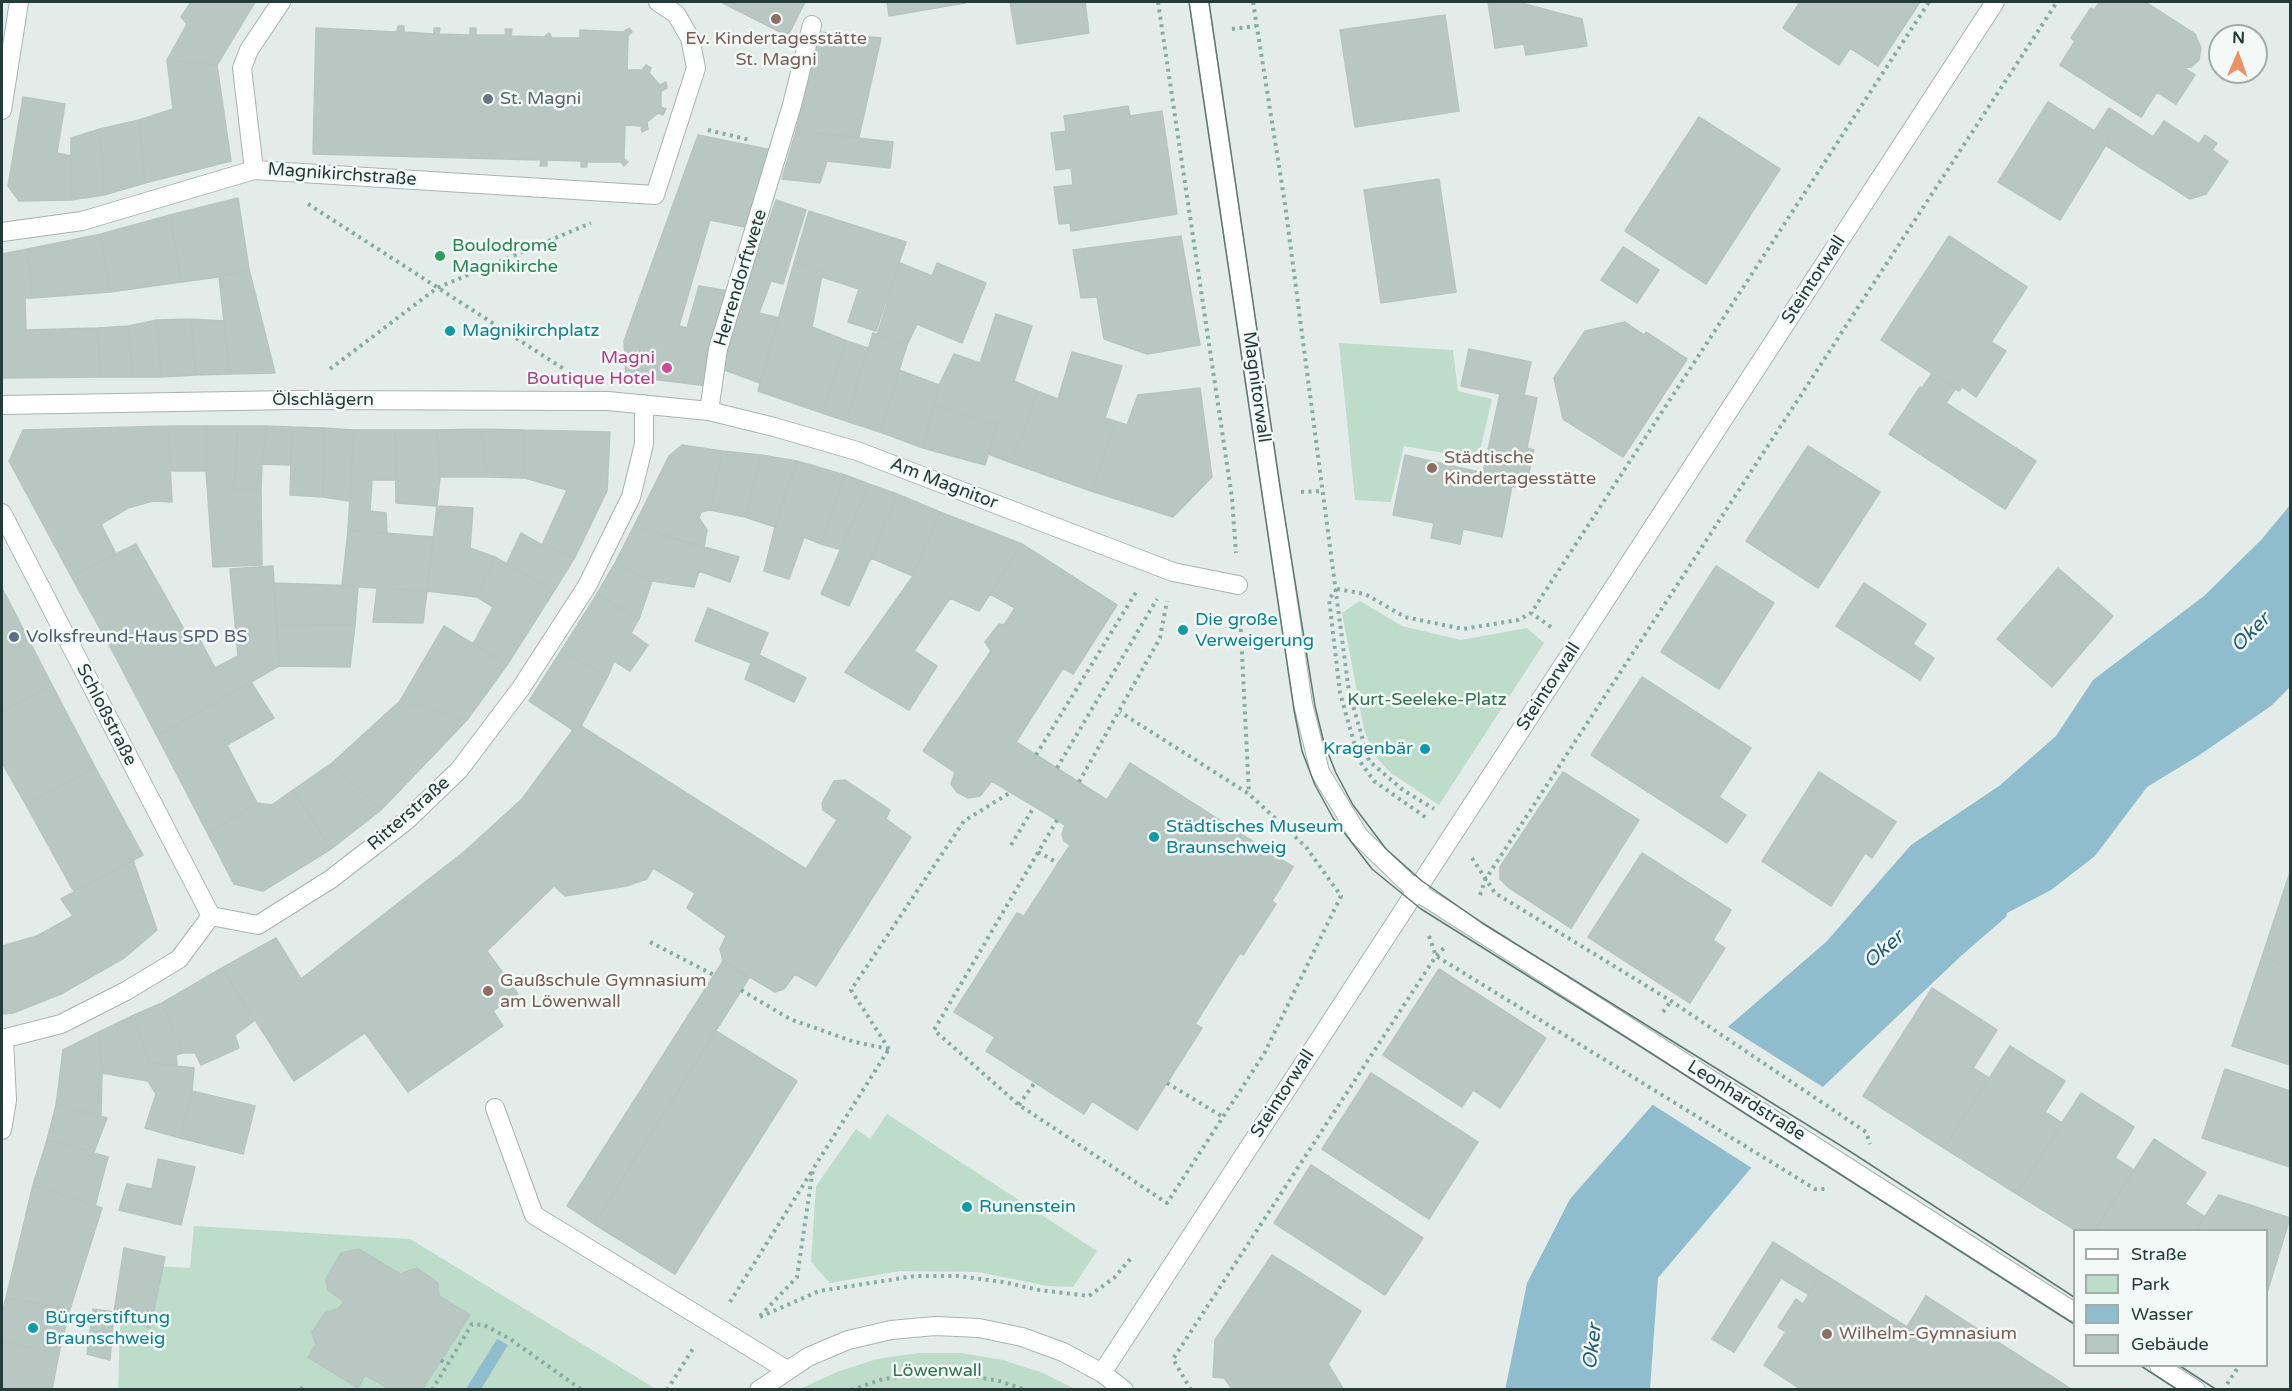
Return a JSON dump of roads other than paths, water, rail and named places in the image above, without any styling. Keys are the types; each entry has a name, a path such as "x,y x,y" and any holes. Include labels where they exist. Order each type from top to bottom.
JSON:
{"street":[{"path":"2,110 19,2"},
{"path":"254,170 242,68 249,50 281,2"},
{"name":"Magnikirchstraße","path":"2,232 82,221 254,170 655,195 696,68 690,38 676,14 658,2"},
{"name":"Magnitorwall","path":"1199,2 1303,704 1320,772 1359,836 1416,891"},
{"name":"Steintorwall","path":"1102,1373 1995,2"},
{"name":"Herrendorftwete","path":"709,411 718,349 780,147 812,25"},
{"name":"Ölschlägern","path":"2,405 292,400 608,401 644,404"},
{"name":"Am Magnitor","path":"644,404 709,411 857,451 1153,565 1173,572 1238,585"},
{"name":"Ritterstraße","path":"211,916 258,925 331,879 406,821 459,770 521,688 587,586 631,497 644,444 644,404"},
{"name":"Schloßstraße","path":"2,513 211,916"},
{"name":"Leonhardstraße","path":"1416,891 2073,1311"},
{"path":"2,1130 7,1100 3,1039 61,1024 126,992 179,959 211,916"},
{"path":"495,1108 534,1215 787,1370"},
{"path":"759,1389 808,1357 848,1340 891,1329 935,1326 979,1328 1022,1337 1064,1352 1102,1373 1124,1389"},
{"path":"2162,1367 2196,1389"}],"water":[{"name":"Oker","path":"2290,505 2290,687 2271,706 2198,756 2147,787 2095,856 2051,890 2007,913 2006,917 1961,956 1807,1102 1658,1278 1650,1389 1505,1390 1527,1283 1570,1199 1662,1094 1714,1039 1826,942 1911,845 1999,786 2056,736 2093,680 2204,596 2262,539"},
{"path":"497,1339 508,1345 481,1389 466,1389"}],"tram line":[{"path":"1189,2 1294,710 1302,751 1315,785 1333,818 1372,869 1421,909 2073,1323"},
{"path":"1209,2 1281,494 1315,706 1324,743 1336,773 1353,805 1386,849 1422,881 1482,923 1851,1152 2073,1296"},
{"path":"2143,1367 2178,1390"},
{"path":"2182,1367 2217,1390"}],"place":[{"name":"Ev. Kindertagesstätte St. Magni","path":"776,19"},
{"name":"St. Magni","path":"488,99"},
{"name":"Boulodrome Magnikirche","path":"440,256"},
{"name":"Magnikirchplatz","path":"450,331"},
{"name":"Magni Boutique Hotel","path":"667,368"},
{"name":"Städtische Kindertagesstätte","path":"1432,468"},
{"name":"Die große Verweigerung","path":"1183,630"},
{"name":"Volksfreund-Haus SPD BS","path":"14,637"},
{"name":"Kragenbär","path":"1425,749"},
{"name":"Städtisches Museum Braunschweig","path":"1154,837"},
{"name":"Gaußschule Gymnasium am Löwenwall","path":"488,991"},
{"name":"Runenstein","path":"967,1207"},
{"name":"Bürgerstiftung Braunschweig","path":"33,1328"},
{"name":"Wilhelm-Gymnasium","path":"1827,1334"}],"park label":[{"name":"Kurt-Seeleke-Platz","path":"1427,700"},
{"name":"Löwenwall","path":"937,1371"}]}
